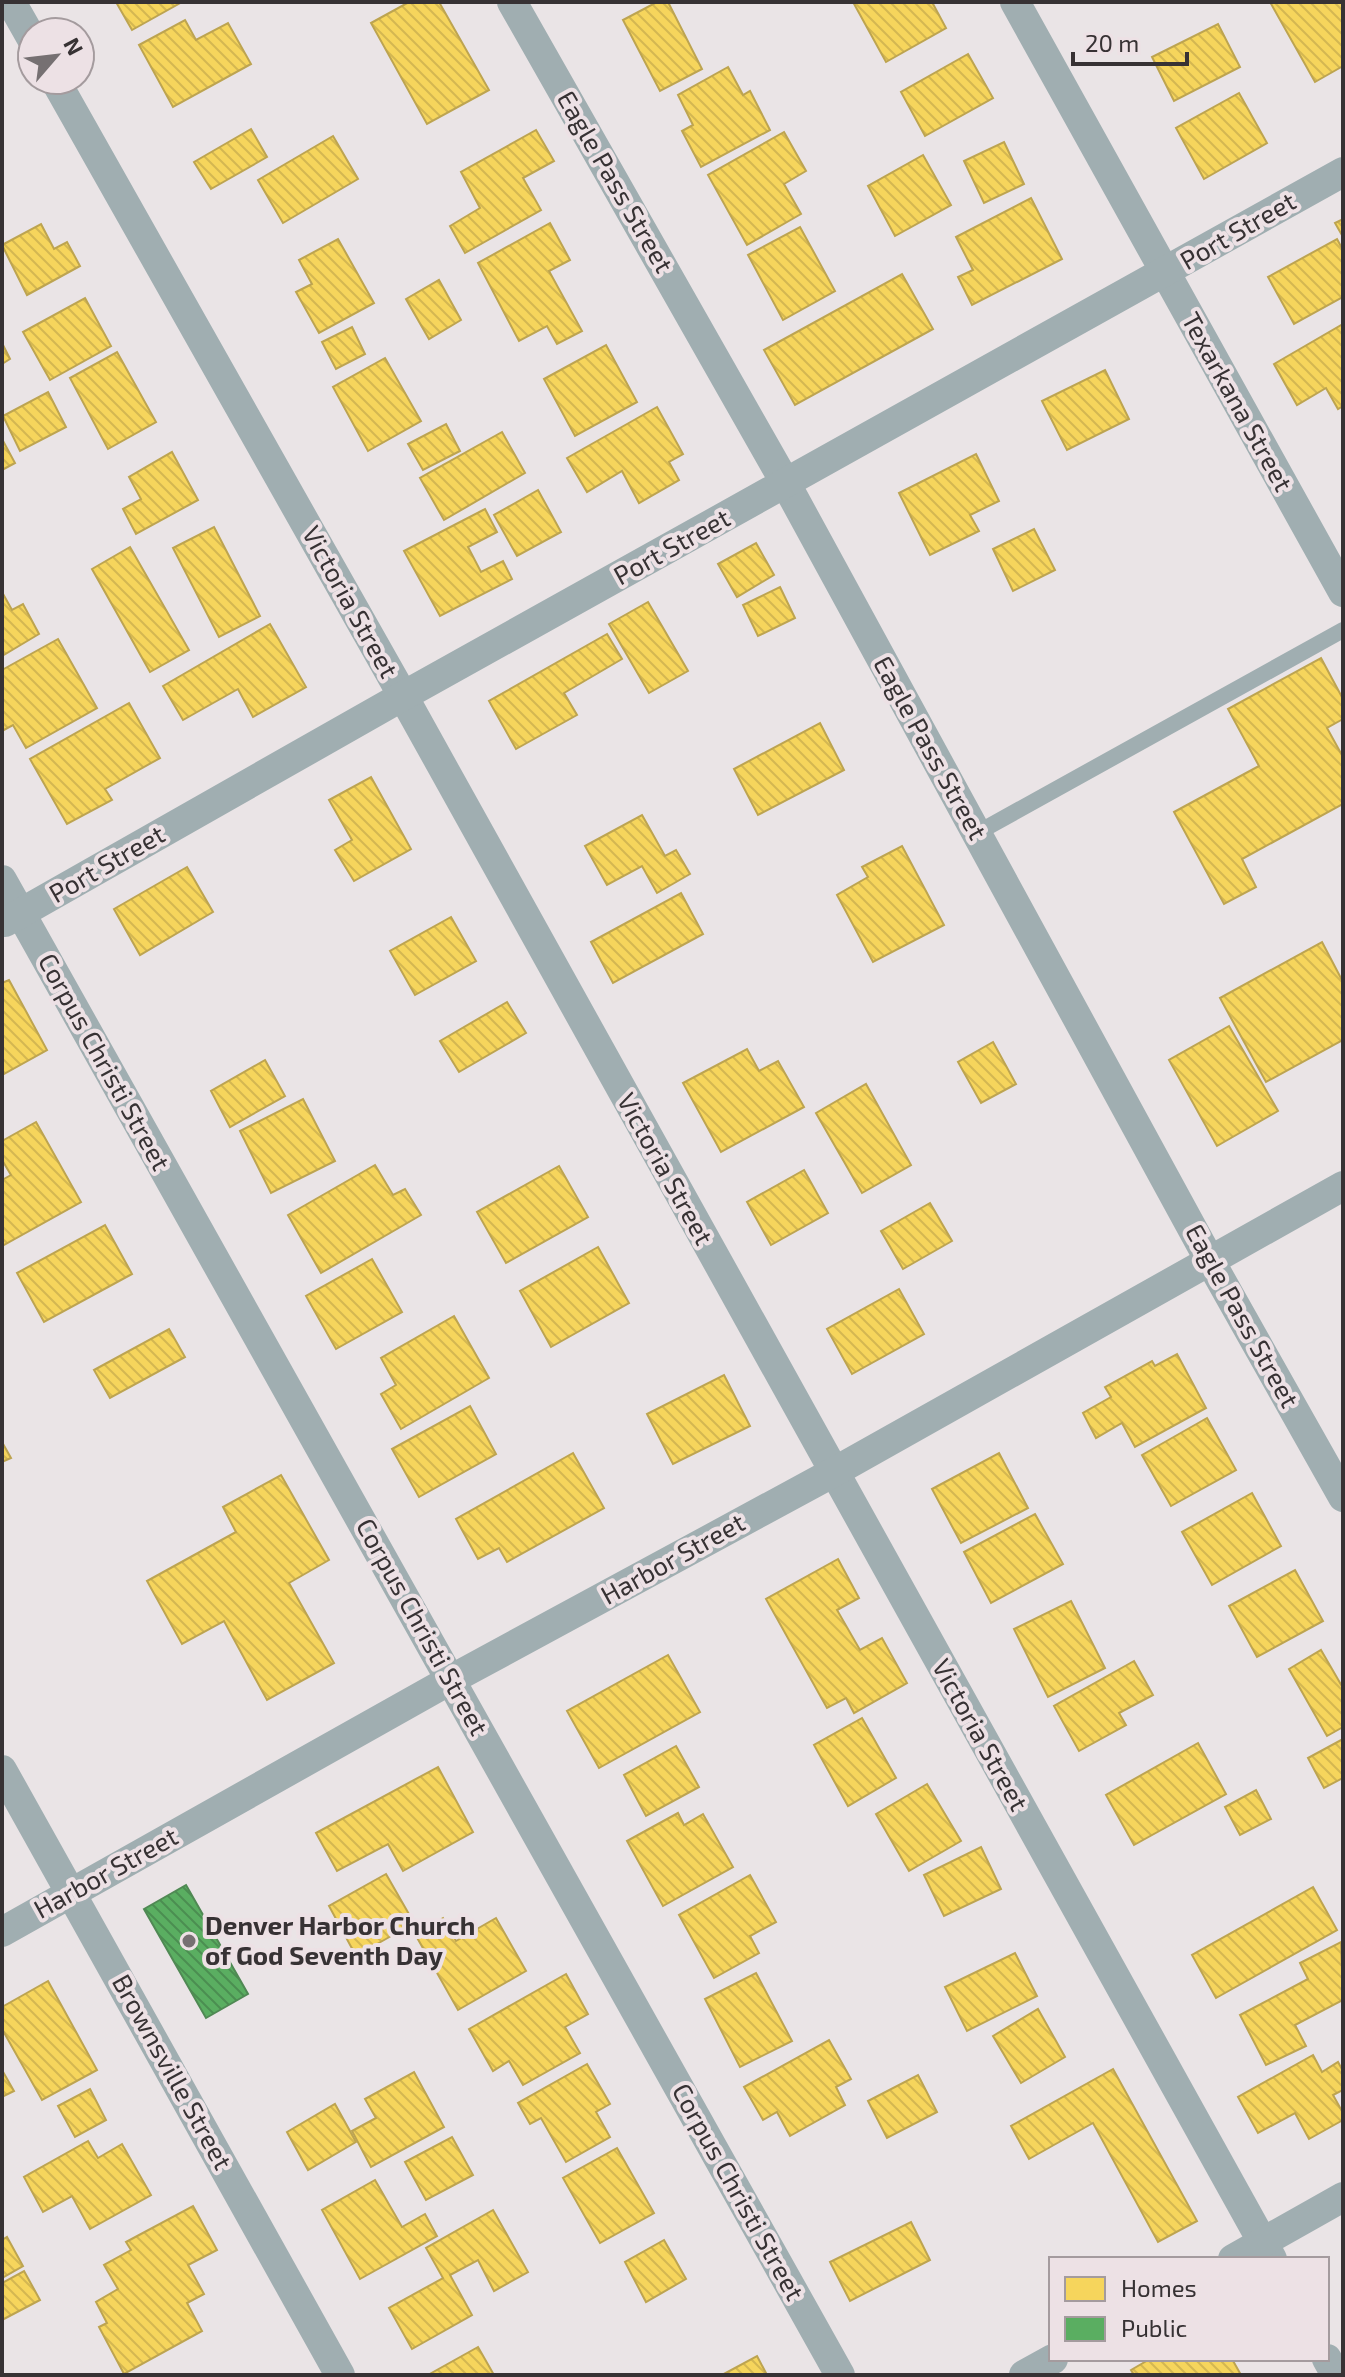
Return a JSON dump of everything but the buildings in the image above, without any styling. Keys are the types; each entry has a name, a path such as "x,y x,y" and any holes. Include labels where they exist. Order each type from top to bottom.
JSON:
{"street":[{"name":"Eagle Pass Street","path":"512,2 786,484 1210,1261 1343,1497"},
{"name":"Texarkana Street","path":"1015,2 1343,592"},
{"name":"Victoria Street","path":"64,96 403,696 1268,2251"},
{"name":"Port Street","path":"11,918 1343,172"},
{"name":"Corpus Christi Street","path":"2,880 11,918 452,1679 840,2375"},
{"name":"Harbor Street","path":"2,1932 452,1679 834,1472 1343,1186"},
{"name":"Brownsville Street","path":"2,1770 340,2375"},
{"path":"1242,2257 1268,2251 1343,2197"},
{"path":"1024,2375 1049,2361"}],"lane":[{"path":"977,833 1343,630"}],"place":[{"name":"Denver Harbor Church of God Seventh Day","path":"189,1941"}]}
